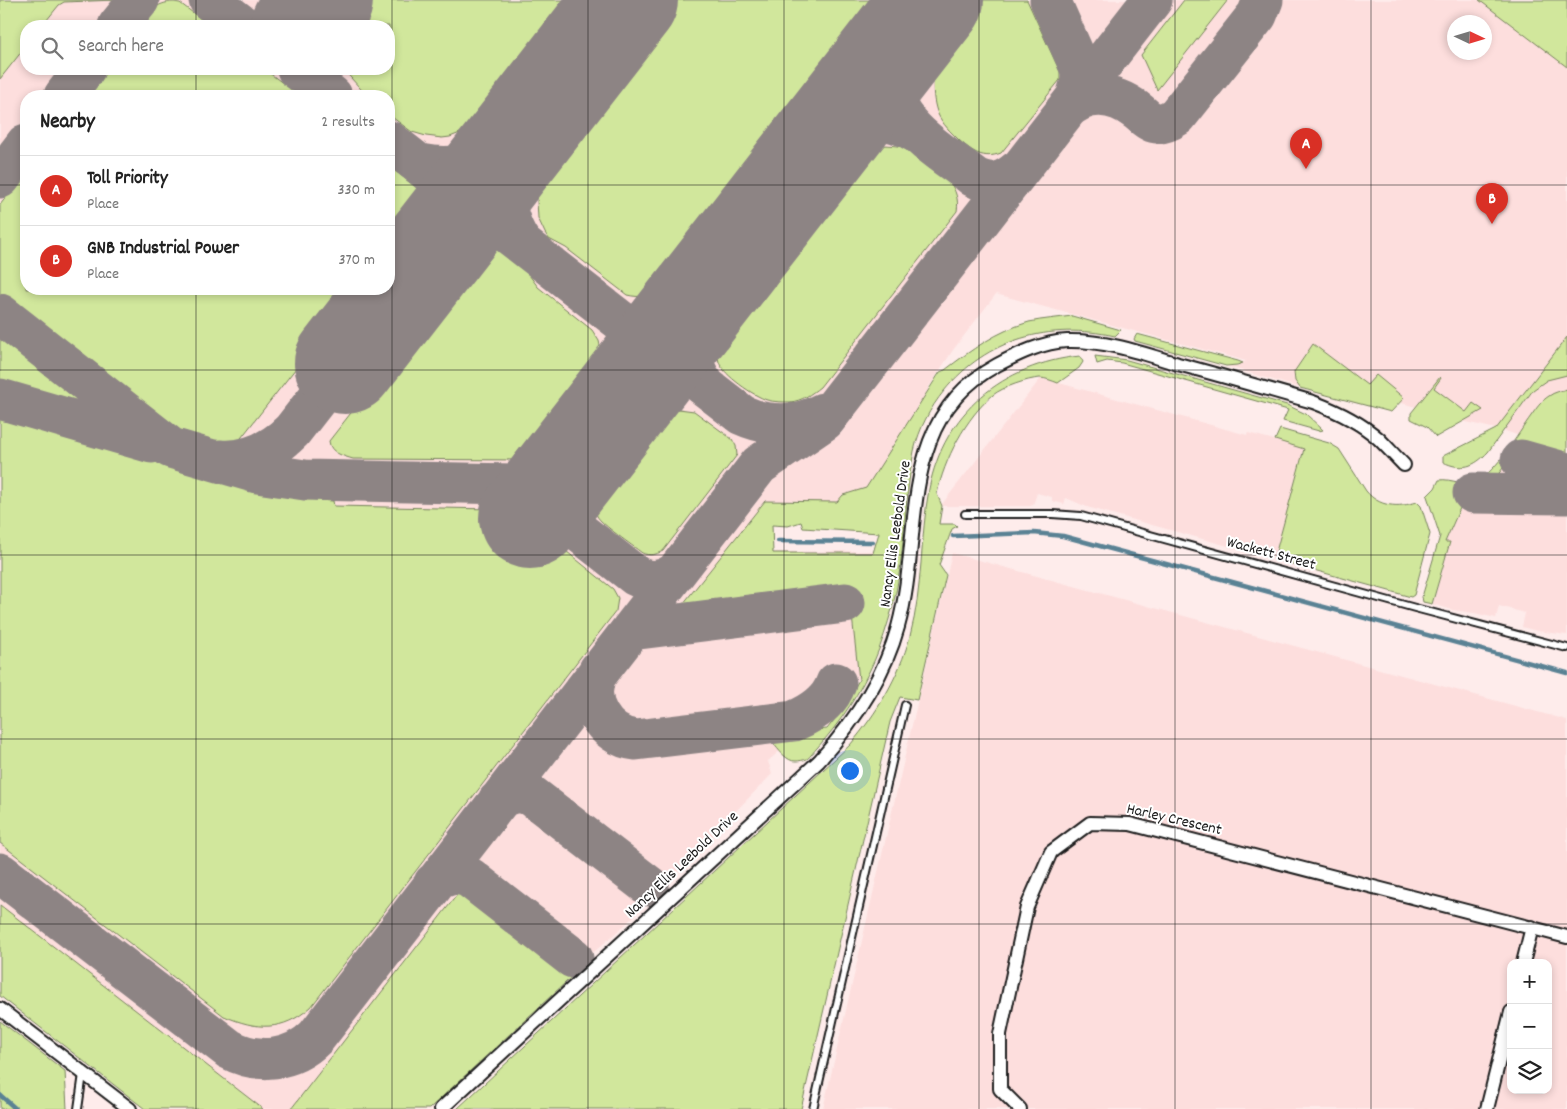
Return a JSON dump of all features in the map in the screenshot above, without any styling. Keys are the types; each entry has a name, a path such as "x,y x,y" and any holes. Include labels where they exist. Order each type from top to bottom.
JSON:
{"street":[{"name":"Nancy Ellis Leebold Drive","path":"441,1109 819,761 850,723 887,660 898,627 908,579 919,477 928,444 939,421 959,392 986,371 1017,355 1053,343 1067,341 1085,342 1119,347 1313,402 1338,412 1378,438 1404,465"},
{"name":"Harley Crescent","path":"1020,1109 1000,1089 1000,1034 1027,907 1051,852 1090,823 1130,824 1567,937"},
{"path":"1524,959 1532,927"},
{"path":"0,1009 130,1109"},
{"path":"1487,1109 1507,1028"}],"lane":[{"name":"Wackett Street","path":"965,514 1081,516 1567,648"},
{"path":"813,1109 905,706"},
{"path":"78,1109 83,1074"}],"shaded area":[{"path":"16,0 1567,0 1567,635 1522,627 1525,613 1499,606 1496,618 1432,604 1450,543 1445,542 1468,490 1475,490 1494,478 1525,438 1497,428 1462,421 1464,420 1294,374 1295,381 1300,388 1226,366 1237,365 1246,361 996,294 953,350 929,387 916,416 880,531 801,521 772,524 773,552 873,551 885,601 863,669 829,727 818,728 794,753 782,749 768,761 772,774 627,923 571,972 310,1109 208,1109 0,954 0,21"},
{"path":"1041,378 1247,435 1248,433 1304,448 1275,557 1246,551 1087,507 1066,498 1064,504 1052,501 1052,497 1037,493 1033,505 1030,506 943,506 942,504"},
{"path":"952,553 1567,720 1567,1109 823,1109"}],"green space":[{"path":"0,0 116,0 64,2 59,5 47,20 20,20 20,54 0,79"},
{"path":"356,0 583,0 498,110 465,131 442,138 412,132 395,119 395,90 362,90 348,75 395,75 395,20 344,20"},
{"path":"672,0 885,0 659,287 648,295 632,296 627,295 566,248 549,239 538,218 537,201 542,167"},
{"path":"982,0 1027,0 1060,72 1060,80 1001,153 989,156 979,154 969,148 944,124 937,112 933,86 935,69 940,55"},
{"path":"1184,0 1228,0 1157,90 1141,55"},
{"path":"1479,0 1567,0 1567,67"},
{"path":"168,2 180,3 202,20 143,20 157,6"},
{"path":"100,75 272,75 292,90 89,90"},
{"path":"880,145 911,149 933,165 945,176 953,188 958,203 957,211 820,387 806,397 790,402 775,402 761,398 747,390 726,373 718,358 718,349 721,341 727,329 790,253 869,152"},
{"path":"395,171 422,192 427,201 395,241"},
{"path":"20,179 20,295 353,295 234,447 208,447 187,442 0,298 0,205"},
{"path":"482,245 494,245 524,268 538,287 592,330 599,341 601,350 596,368 524,460 353,459 334,451 329,441"},
{"path":"1072,316 1121,330 1115,336 1067,331 1021,338 980,358 961,373 934,404 922,427 914,451 910,471 897,589 878,653 857,694 826,738 807,759 793,761 789,759 773,743 783,733 827,729 839,714 859,680 850,597 686,615 683,604 765,501 837,502 843,495 866,488 940,372 1006,330 1029,322","holes":["801,522 803,528 879,533 873,553 773,553 772,525 788,526"]},
{"path":"0,330 110,416 109,418 0,387"},
{"path":"1137,334 1243,363 1226,366 1135,341 1134,339"},
{"path":"1567,337 1567,375 1547,380 1533,390 1488,452 1478,461 1462,467 1443,462 1443,456 1496,429"},
{"path":"1313,344 1367,385 1376,375 1404,398 1391,412 1300,388 1295,381 1294,372"},
{"path":"1080,356 1083,362 1079,368 1058,383 1040,378 1009,386 993,395 983,404 965,427 945,467 937,494 942,506 939,524 955,524 957,526 952,529 939,565 946,575 917,700 900,697 890,722 801,1109 457,1109 850,745 886,694 900,666 910,636 917,600 929,489 937,462 948,437 963,415 981,397 1002,381 1026,369 1052,361"},
{"path":"1095,356 1127,360 1287,405 1306,414 1323,430 1319,431 1283,421 1288,410 1122,363 1107,361 1097,364"},
{"path":"1440,377 1434,388 1466,412 1473,403 1483,410 1436,437 1427,427 1411,419 1411,413"},
{"path":"1567,389 1567,459 1518,446 1492,481 1477,489 1468,490 1445,542 1450,542 1432,604 1423,602 1422,597 1440,536 1427,496 1435,488 1439,480 1472,483 1484,476 1499,461 1541,403 1553,394"},
{"path":"671,410 694,411 732,439 736,446 737,455 663,551 652,555 645,554 600,520 596,513 596,503 663,415"},
{"path":"0,412 172,463 303,499 333,501 334,506 493,509 490,515 542,559 556,543 613,589 618,598 616,611 311,1007 290,1021 279,1025 258,1026 224,1016 0,843"},
{"path":"1280,429 1329,443 1339,449 1366,491 1377,500 1389,505 1417,502 1421,506 1430,534 1414,595 1411,597 1274,559 1304,449 1275,440"},
{"path":"464,888 474,889 578,971 429,1109 291,1109 460,891"},
{"path":"0,905 263,1109 145,1109 0,996"},
{"path":"0,1021 65,1071 67,1109 0,1109"}],"waterway":[{"path":"953,536 1034,533 1063,536 1567,673"},
{"path":"778,541 873,542"},
{"path":"0,1095 16,1109"}],"taxiway":[{"path":"123,20 139,0"},
{"path":"209,0 235,20"},
{"path":"934,0 903,43 891,72 892,91 898,109 924,139 974,177 986,182 997,182 1018,170"},
{"path":"1050,0 1081,70 1081,81 1076,97"},
{"path":"0,873 229,1049 240,1054 263,1059 286,1056 307,1045 316,1037 759,465 825,420 1152,0"},
{"path":"1065,111 1073,104 1082,100 1100,96 1119,100 1148,120 1156,123 1172,119 1177,116 1257,15 1263,0"},
{"path":"522,244 512,227 505,197 505,178 513,152 604,30"},
{"path":"69,90 80,75"},
{"path":"305,75 324,90"},
{"path":"707,388 693,364 689,347 690,329 695,312 713,283 829,138 849,126 871,120 893,122 915,132"},
{"path":"420,164 449,166 477,162 503,150 524,130"},
{"path":"395,146 742,415 762,422 783,424 803,421 823,413"},
{"path":"0,178 20,152"},
{"path":"0,314 171,448 257,473 305,480 514,484 524,489 636,576 646,580 656,580 666,578 675,573"},
{"path":"220,460 240,459 259,454 284,438 292,431 345,363"},
{"path":"0,399 152,443"},
{"path":"1521,460 1567,473"},
{"path":"1473,493 1567,494"},
{"path":"631,630 845,603"},
{"path":"599,670 594,681 593,693 594,705 599,715 614,732 636,740 794,721 820,706 830,696 836,683"},
{"path":"498,801 514,793 532,796 649,886"},
{"path":"434,883 451,875 470,878 573,958"}],"runway":[{"path":"306,20 322,0"},
{"path":"345,363 627,0"},
{"path":"530,518 933,0"}],"place":[{"name":"Toll Priority","path":"1306,169"},
{"name":"GNB Industrial Power","path":"1492,224"}]}
